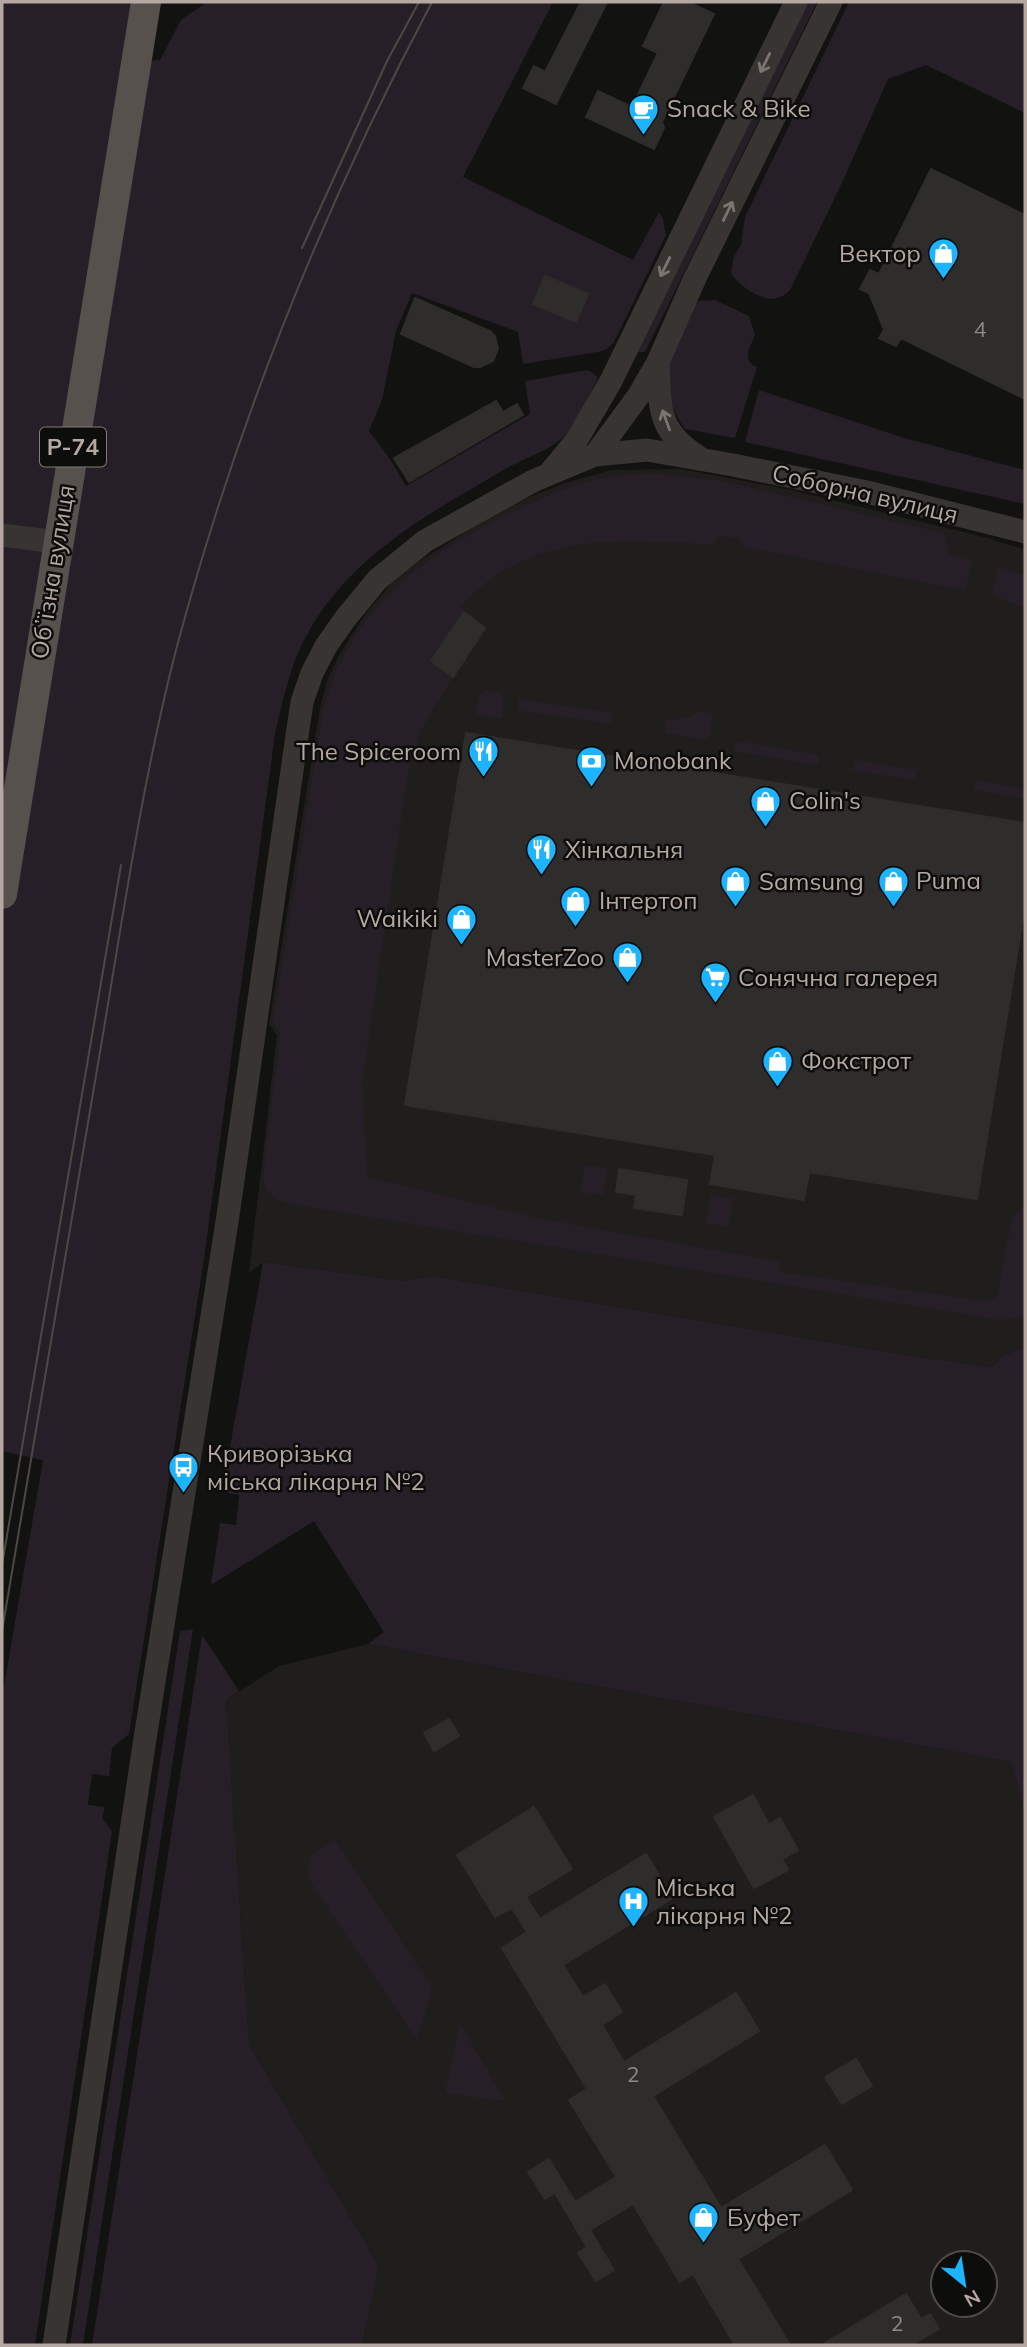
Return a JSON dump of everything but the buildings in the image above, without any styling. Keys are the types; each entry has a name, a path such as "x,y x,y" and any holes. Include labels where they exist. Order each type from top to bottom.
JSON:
{"main road":[{"name":"Обʼїзна вулиця","path":"2,894 146,2"}],"street":[{"path":"550,473 576,441 611,381 796,2"},
{"path":"54,2345 140,1770 227,1222 302,702 312,673 326,646 377,580 425,541 550,473 594,455 639,395 658,362 695,278 831,2"},
{"path":"658,362 664,422 683,447 705,460"},
{"name":"Соборна вулиця","path":"594,455 647,450 705,460 867,492 1025,532"},
{"path":"2,535 57,542"}],"shaded area":[{"path":"2,2 146,2 136,62 160,60 181,20 207,2 553,2 463,177 633,260 659,212 666,235 614,342 607,349 598,352 523,364 518,332 412,293 396,331 382,400 369,431 406,486 530,414 525,381 588,370 597,376 597,380 573,425 557,442 425,517 402,532 360,567 340,587 308,633 296,657 288,683 275,734 204,1259 129,1734 112,1748 109,1776 92,1774 88,1805 105,1807 102,1818 112,1831 35,2345 2,2345 2,1698 43,1460 2,1451"},
{"path":"807,2 817,2 645,352 638,352 638,348"},
{"path":"849,2 1025,2 1025,113 926,65 888,79 790,290 773,299 759,296 740,284 731,274 734,256 741,245 745,217"},
{"path":"715,300 749,316 755,335 748,357 757,367 735,438 685,429 673,407 668,390 670,358 692,307 699,301"},
{"path":"759,390 904,438 1025,470 1025,504 745,442"},
{"path":"681,469 791,490 988,538 1025,550 1025,1346 1000,1358 992,1367 898,1354 434,1276 404,1281 263,1262 249,1273 277,1035 269,1024 320,708 327,681 339,655 366,613 392,583 418,562 483,521 527,498 568,482 612,470"},
{"path":"657,474 722,481 943,533 950,555 972,561 966,587 963,590 742,546 740,538 718,536 712,544 632,541 582,544 556,549 506,569 459,606 464,611 430,661 452,678 422,728 408,771 362,1082 367,1177 537,1218 780,1262 779,1272 984,1301 997,1298 1012,1217 1025,1206 1025,1316 1001,1320 286,1203 274,1197 266,1187 263,1178 280,1033 273,1021 324,707 336,672 352,642 371,614 394,590 419,568 477,531 573,486 614,476"},
{"path":"998,567 1025,575 1025,608 992,595"},
{"path":"487,690 498,692 503,697 502,718 476,715 479,696"},
{"path":"519,699 613,713 611,724 517,710"},
{"path":"700,711 713,714 709,740 665,733 666,721 688,717"},
{"path":"736,741 819,755 818,765 734,751"},
{"path":"855,760 916,770 914,780 853,770"},
{"path":"976,780 1025,789 1025,799 974,790"},
{"path":"585,1165 607,1168 603,1195 581,1192"},
{"path":"711,1195 733,1199 728,1227 706,1223"},
{"path":"263,1262 404,1281 434,1276 898,1354 992,1367 1000,1358 1025,1346 1025,1814 1011,1762 368,1644 384,1632 314,1521 211,1585 220,1523 236,1525 239,1495 222,1492"},
{"path":"193,1629 83,2345 70,2345 180,1631"},
{"path":"202,1635 239,1691 226,1700 249,2044 379,2266 362,2345 92,2345"},
{"name":"Міська лікарня №2","path":"368,1644 1011,1762 1025,1814 1025,2345 362,2345 379,2266 249,2044 226,1700 279,1666"},
{"path":"336,1841 432,1988 417,2040 310,1881 308,1865 312,1855"},
{"path":"460,2024 505,2101 445,2093"}],"tram line":[{"path":"302,248 387,61 419,2"},
{"path":"2,1631 134,850 176,650 226,483 286,319 354,159 432,2"},
{"path":"2,1565 121,865"}],"place":[{"name":"Snack & Bike","path":"644,136"},
{"name":"Вектор","path":"944,281"},
{"name":"The Spiceroom","path":"484,779"},
{"name":"Monobank","path":"591,788"},
{"name":"Colin's","path":"766,828"},
{"name":"Хінкальня","path":"542,877"},
{"name":"Puma","path":"893,908"},
{"name":"Samsung","path":"736,909"},
{"name":"Інтертоп","path":"576,928"},
{"name":"Waikiki","path":"461,946"},
{"name":"MasterZoo","path":"627,985"},
{"name":"Сонячна галерея","path":"715,1005"},
{"name":"Фокстрот","path":"778,1088"},
{"name":"Криворізька міська лікарня №2","path":"184,1495"},
{"name":"Міська лікарня №2","path":"633,1929"},
{"name":"Буфет","path":"704,2245"}]}
